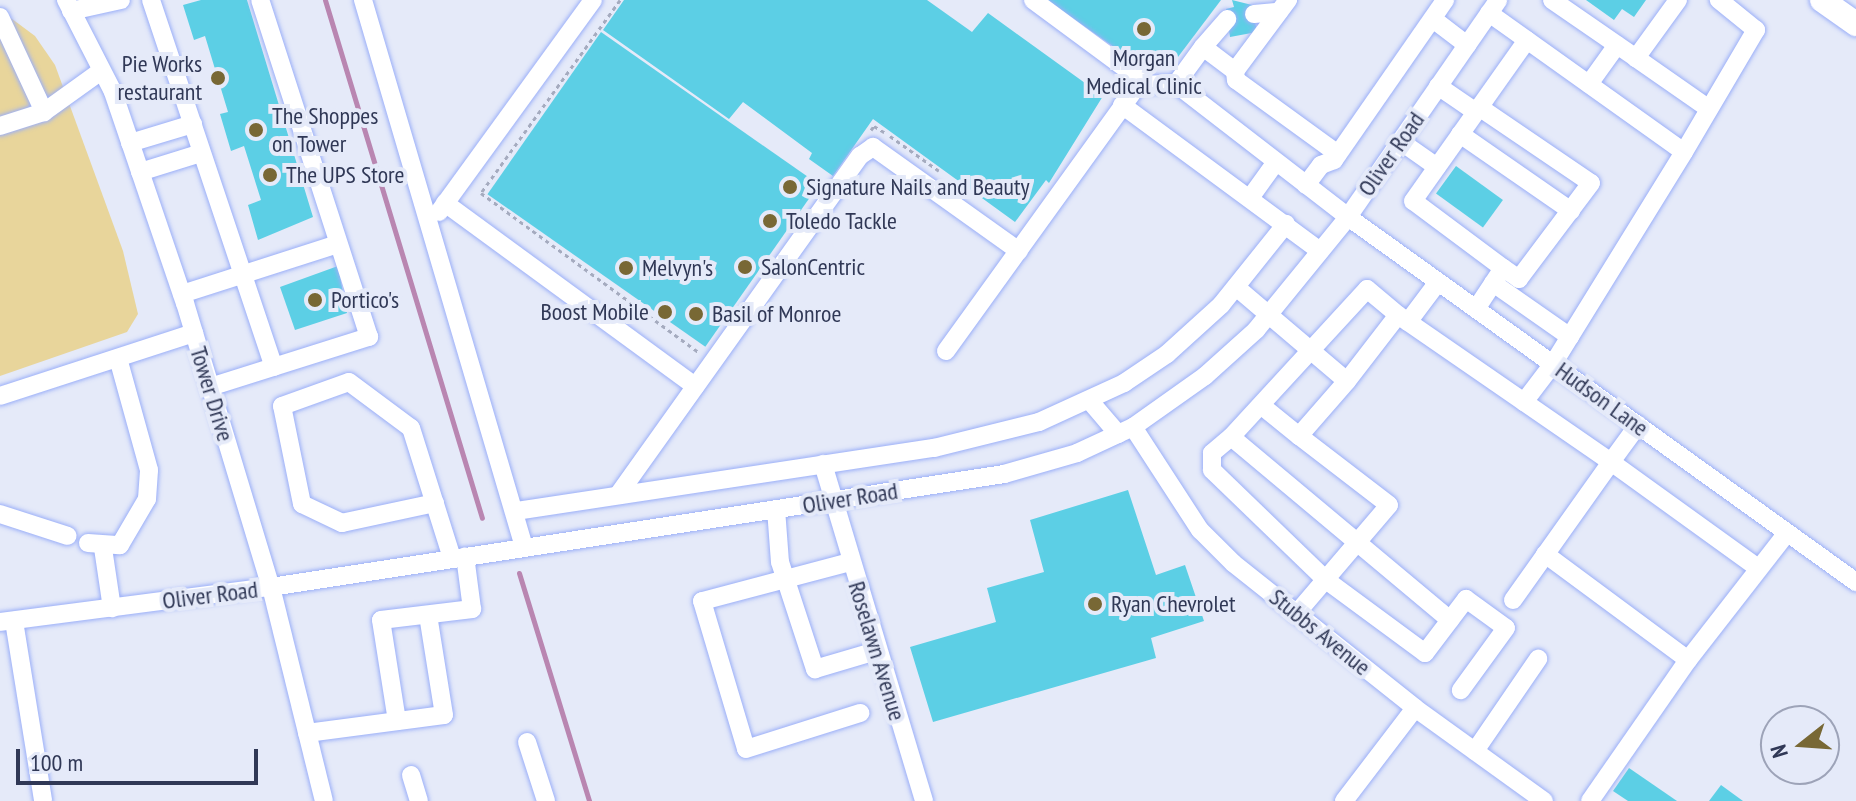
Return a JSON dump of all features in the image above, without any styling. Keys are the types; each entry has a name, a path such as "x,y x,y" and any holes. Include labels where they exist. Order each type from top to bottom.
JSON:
{"main road":[{"path":"1822,0 1856,24"}],"street":[{"path":"68,5 121,0"},
{"path":"151,0 274,367"},
{"path":"210,387 369,337 260,0"},
{"path":"363,0 516,511 524,547"},
{"path":"430,224 593,0"},
{"path":"1033,0 1145,83 1176,84 1227,19"},
{"path":"1306,185 1321,165 1338,154 1445,0"},
{"path":"1636,58 1678,0"},
{"path":"1524,402 1570,337 1756,30 1719,0"},
{"path":"1554,1 1709,109"},
{"name":"Tower Drive","path":"68,5 101,71 130,143 182,294 271,587 324,801"},
{"path":"1284,6 1235,71 1236,80 1338,154"},
{"path":"1254,14 1284,6"},
{"path":"1494,7 1527,40 1684,152"},
{"name":"Oliver Road","path":"7,622 271,587 1004,474 1077,453 1126,430 1205,376 1269,315 1348,217 1494,7"},
{"path":"2,19 44,112"},
{"path":"1433,19 1467,45"},
{"path":"1527,40 1413,201 1570,337"},
{"path":"1589,84 1617,45"},
{"path":"1203,47 1235,71"},
{"path":"0,126 44,112 101,71"},
{"path":"946,351 1122,105 1145,83"},
{"name":"Hudson Lane","path":"1176,84 1348,217 1856,582"},
{"path":"1438,86 1591,183 1519,279 1498,276"},
{"path":"1122,105 1320,251"},
{"path":"130,143 193,124"},
{"path":"1460,134 1571,211"},
{"path":"1400,141 1437,167"},
{"path":"618,495 860,156 873,147 1019,251"},
{"path":"140,172 201,153"},
{"path":"1250,198 1276,162"},
{"path":"445,203 695,386"},
{"path":"516,511 988,438 1089,400 1167,354 1236,287 1286,224"},
{"path":"182,294 338,244"},
{"path":"1476,309 1498,276"},
{"path":"1299,436 1438,282"},
{"path":"1236,287 1347,381"},
{"path":"1461,690 1506,628 1466,599 1425,653 1326,580 1212,470 1212,453 1313,353 1367,289 1403,318 1758,568"},
{"path":"0,396 194,333"},
{"path":"112,608 95,545 120,545 133,531 147,499 149,470 118,358"},
{"path":"397,721 381,620 472,609 459,557 435,503 411,428 349,382 282,406 302,504 342,523 435,503"},
{"name":"Stubbs Avenue","path":"1089,400 1126,430 1200,530 1296,614 1415,708 1544,801"},
{"path":"1262,406 1389,505 1296,614"},
{"path":"1513,600 1638,425"},
{"path":"1231,437 1450,620"},
{"name":"Roselawn Avenue","path":"823,464 876,651 924,801"},
{"path":"776,509 785,579 815,669 876,651"},
{"path":"0,514 68,536"},
{"path":"1590,801 1688,660 1787,533"},
{"path":"1545,554 1688,660"},
{"path":"850,562 702,601 746,749 860,713"},
{"path":"307,733 444,715 428,615"},
{"path":"7,622 43,801"},
{"path":"1475,751 1538,659"},
{"path":"1344,801 1415,708"},
{"path":"527,742 546,801"},
{"path":"411,775 419,801"}],"path":[{"path":"620,0 481,193 705,357"},
{"path":"866,137 874,126 949,179"}],"shaded area":[{"path":"0,10 35,36 55,65 123,251 138,314 127,332 0,376"}],"building":[{"name":"The Shoppes on Tower","path":"201,0 247,0 313,217 258,240 248,205 261,200 244,146 231,151 220,114 228,112 205,36 194,40 183,5"},
{"path":"624,0 927,0 972,32 988,13 1103,96 1049,183 1046,180 1015,222 873,119 833,176 809,159 812,153 743,102 729,119 603,30"},
{"name":"Morgan Medical Clinic","path":"1047,0 1221,0 1178,57 1138,64"},
{"name":"Morgan Medical Clinic","path":"1232,0 1252,5 1257,32 1230,37 1226,9 1234,7"},
{"path":"1586,0 1646,0 1634,17 1622,9 1614,20"},
{"path":"601,32 819,185 705,347 487,194"},
{"path":"1456,166 1503,200 1483,228 1436,194"},
{"name":"Portico's","path":"338,266 347,313 295,330 280,287"},
{"name":"Ryan Chevrolet","path":"1128,490 1156,575 1185,565 1204,621 1151,638 1156,658 933,722 910,647 996,622 987,588 1044,572 1030,520"},
{"path":"1629,768 1677,801 1628,801 1613,791"},
{"path":"1721,785 1743,801 1709,801"}],"waterway":[{"path":"325,0 482,518"},
{"path":"519,573 589,801"}],"place":[{"name":"Morgan Medical Clinic","path":"1144,29"},
{"name":"Pie Works restaurant","path":"218,78"},
{"name":"The Shoppes on Tower","path":"256,130"},
{"name":"The UPS Store","path":"270,175"},
{"name":"Signature Nails and Beauty","path":"790,187"},
{"name":"Toledo Tackle","path":"770,221"},
{"name":"SalonCentric","path":"745,267"},
{"name":"Melvyn's","path":"626,268"},
{"name":"Portico's","path":"315,300"},
{"name":"Boost Mobile","path":"665,312"},
{"name":"Basil of Monroe","path":"696,314"},
{"name":"Ryan Chevrolet","path":"1095,604"}]}
